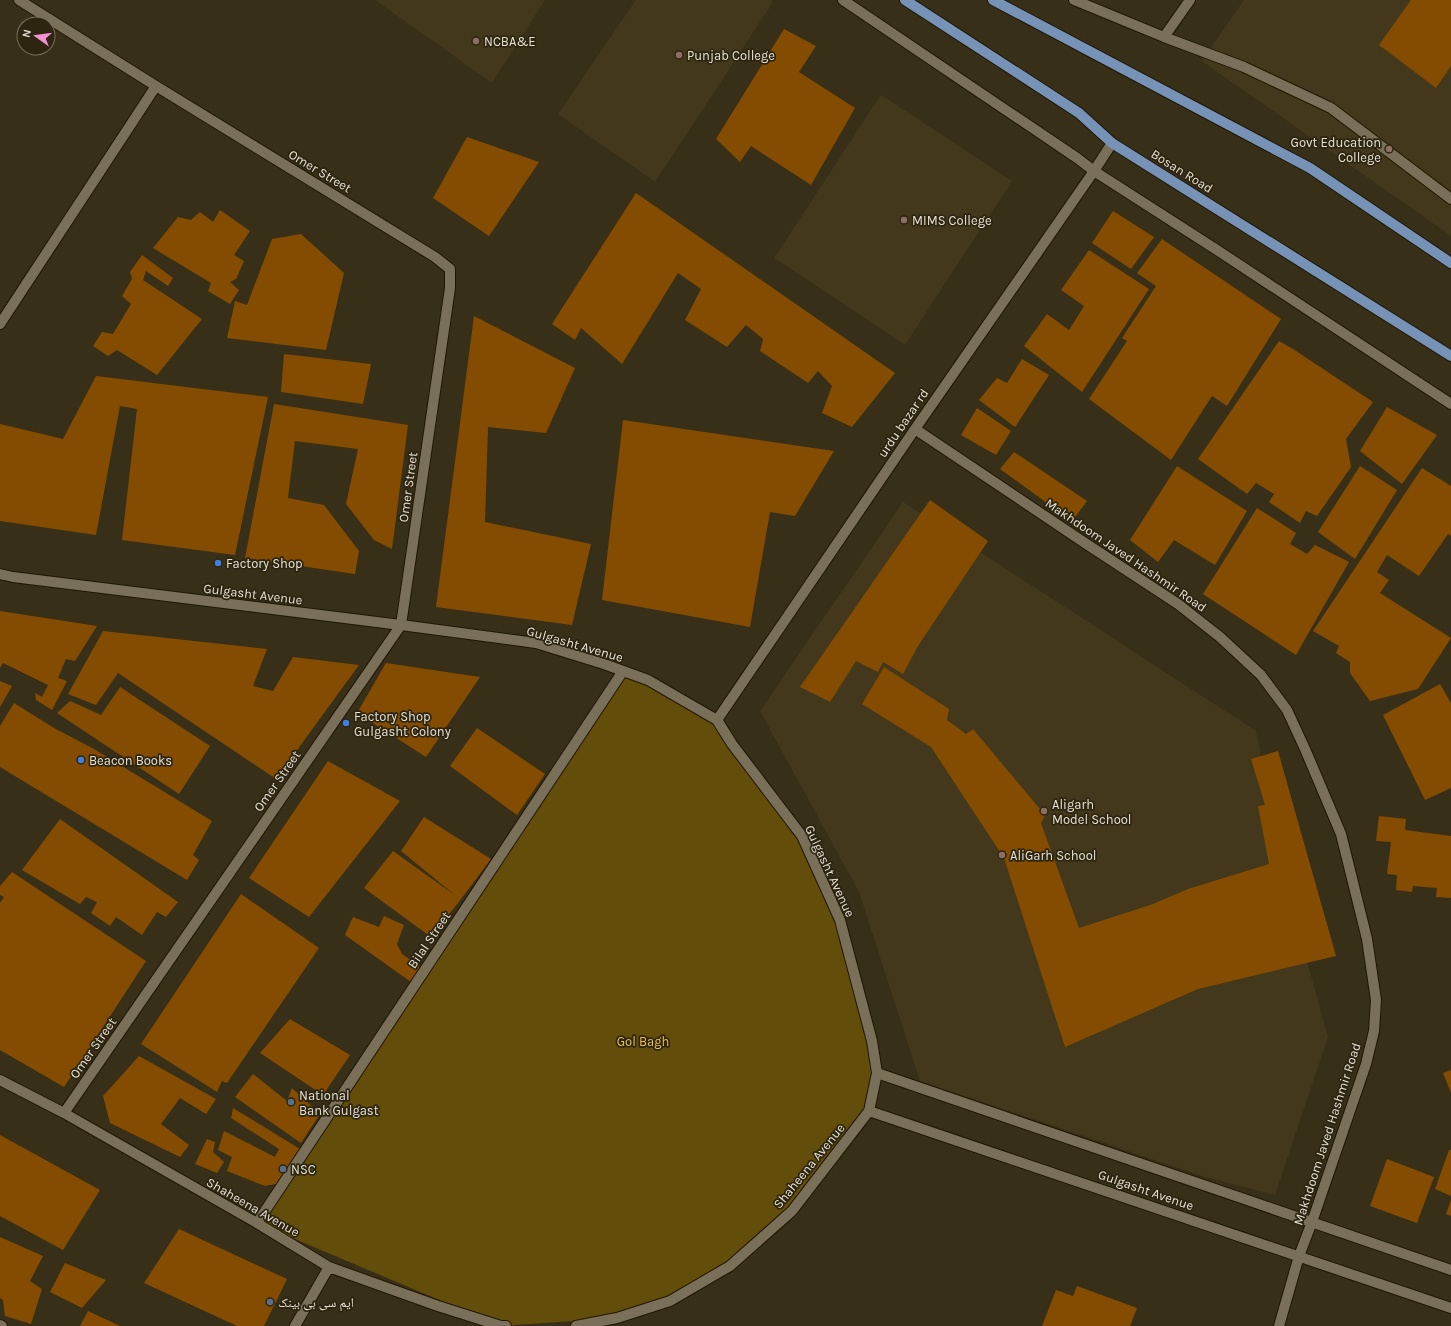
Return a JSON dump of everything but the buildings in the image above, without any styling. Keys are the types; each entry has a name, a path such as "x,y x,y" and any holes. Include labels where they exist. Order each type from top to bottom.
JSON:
{"main road":[{"name":"Bosan Road","path":"905,0 1079,113 1112,143 1451,356"},
{"path":"993,0 1310,168 1451,263"}],"street":[{"name":"Omer Street","path":"19,0 156,86 435,256 450,269 450,288 401,625 64,1113"},
{"path":"843,0 1094,171 1451,404"},
{"path":"1074,0 1164,37 1244,67 1331,108 1451,199"},
{"path":"1164,37 1190,0"},
{"path":"0,324 156,86"},
{"name":"urdu bazar rd","path":"717,720 1112,143"},
{"name":"Makhdoom Javed Hashmir Road","path":"915,429 1178,604 1220,637 1261,675 1286,710 1305,749 1341,834 1367,940 1376,1000 1374,1031 1366,1064 1299,1256 1279,1326"},
{"name":"Gulgasht Avenue","path":"0,574 13,577 536,643 648,680 717,720 732,744 806,843 840,920 872,1041 877,1073 868,1111 1451,1308"},
{"name":"Bilal Street","path":"257,1223 622,671"},
{"name":"Gulgasht Avenue","path":"877,1073 1451,1270"},
{"name":"Shaheena Avenue","path":"0,1080 64,1113 257,1223 329,1267 438,1306 501,1326 506,1326"},
{"name":"Shaheena Avenue","path":"576,1326 617,1318 670,1301 730,1266 792,1211 868,1111"},
{"path":"295,1326 329,1267"}],"shaded area":[{"name":"NCBA&E","path":"375,0 545,0 492,83"},
{"path":"636,0 771,0 773,2 655,182 558,114"},
{"name":"Govt Education College","path":"1244,0 1451,0 1451,236 1202,61"},
{"path":"881,95 1012,181 905,345 774,258"},
{"name":"Aligarh Model School","path":"903,502 1256,731 1293,911 1328,1037 1275,1195 1202,1176 920,1081 859,892 760,711"}],"green space":[{"name":"Gol Bagh","path":"623,671 717,720 802,836 840,920 877,1073 869,1111 792,1211 730,1266 670,1301 617,1318 501,1326 257,1223"}],"place":[{"name":"NCBA&E","path":"476,41"},
{"name":"Punjab College","path":"679,55"},
{"name":"Govt Education College","path":"1389,149"},
{"name":"MIMS College","path":"904,220"},
{"name":"Factory Shop","path":"218,563"},
{"name":"Factory Shop Gulgasht Colony","path":"346,723"},
{"name":"Beacon Books","path":"81,760"},
{"name":"Aligarh Model School","path":"1044,811"},
{"name":"AliGarh School","path":"1002,855"},
{"name":"National Bank Gulgast","path":"291,1102"},
{"name":"NSC","path":"283,1169"},
{"name":"ایم سی بی بینک","path":"270,1302"}]}
